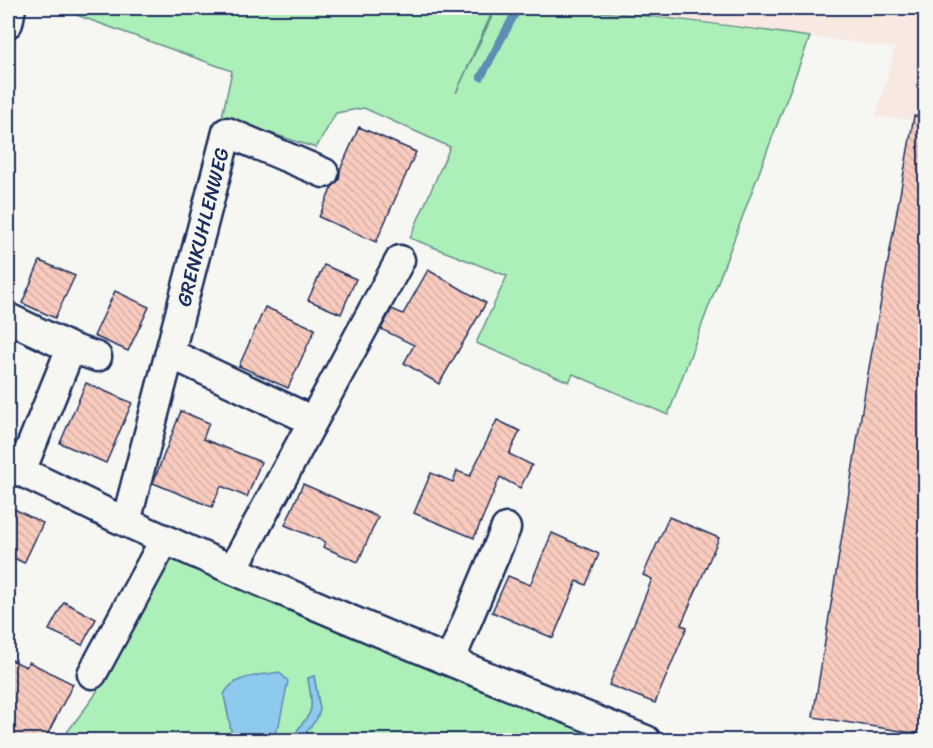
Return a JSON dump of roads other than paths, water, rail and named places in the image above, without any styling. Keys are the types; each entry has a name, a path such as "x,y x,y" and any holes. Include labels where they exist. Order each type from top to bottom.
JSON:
{"street":[{"path":"8,23 11,8"},
{"name":"GRENKUHLENWEG","path":"126,522 227,132 324,173"},
{"path":"233,569 400,260"},
{"path":"8,318 70,348 97,357"},
{"path":"70,348 14,469 233,569 646,741"},
{"path":"171,354 313,421"},
{"path":"450,661 506,528"},
{"path":"92,674 165,539"}],"water":[{"path":"279,672 288,681 279,725 271,740 232,740 224,695 228,688 240,680"},
{"path":"314,676 320,710 316,720 301,740 293,740 310,712 308,678"}],"waterway":[{"path":"481,77 518,8"}]}
